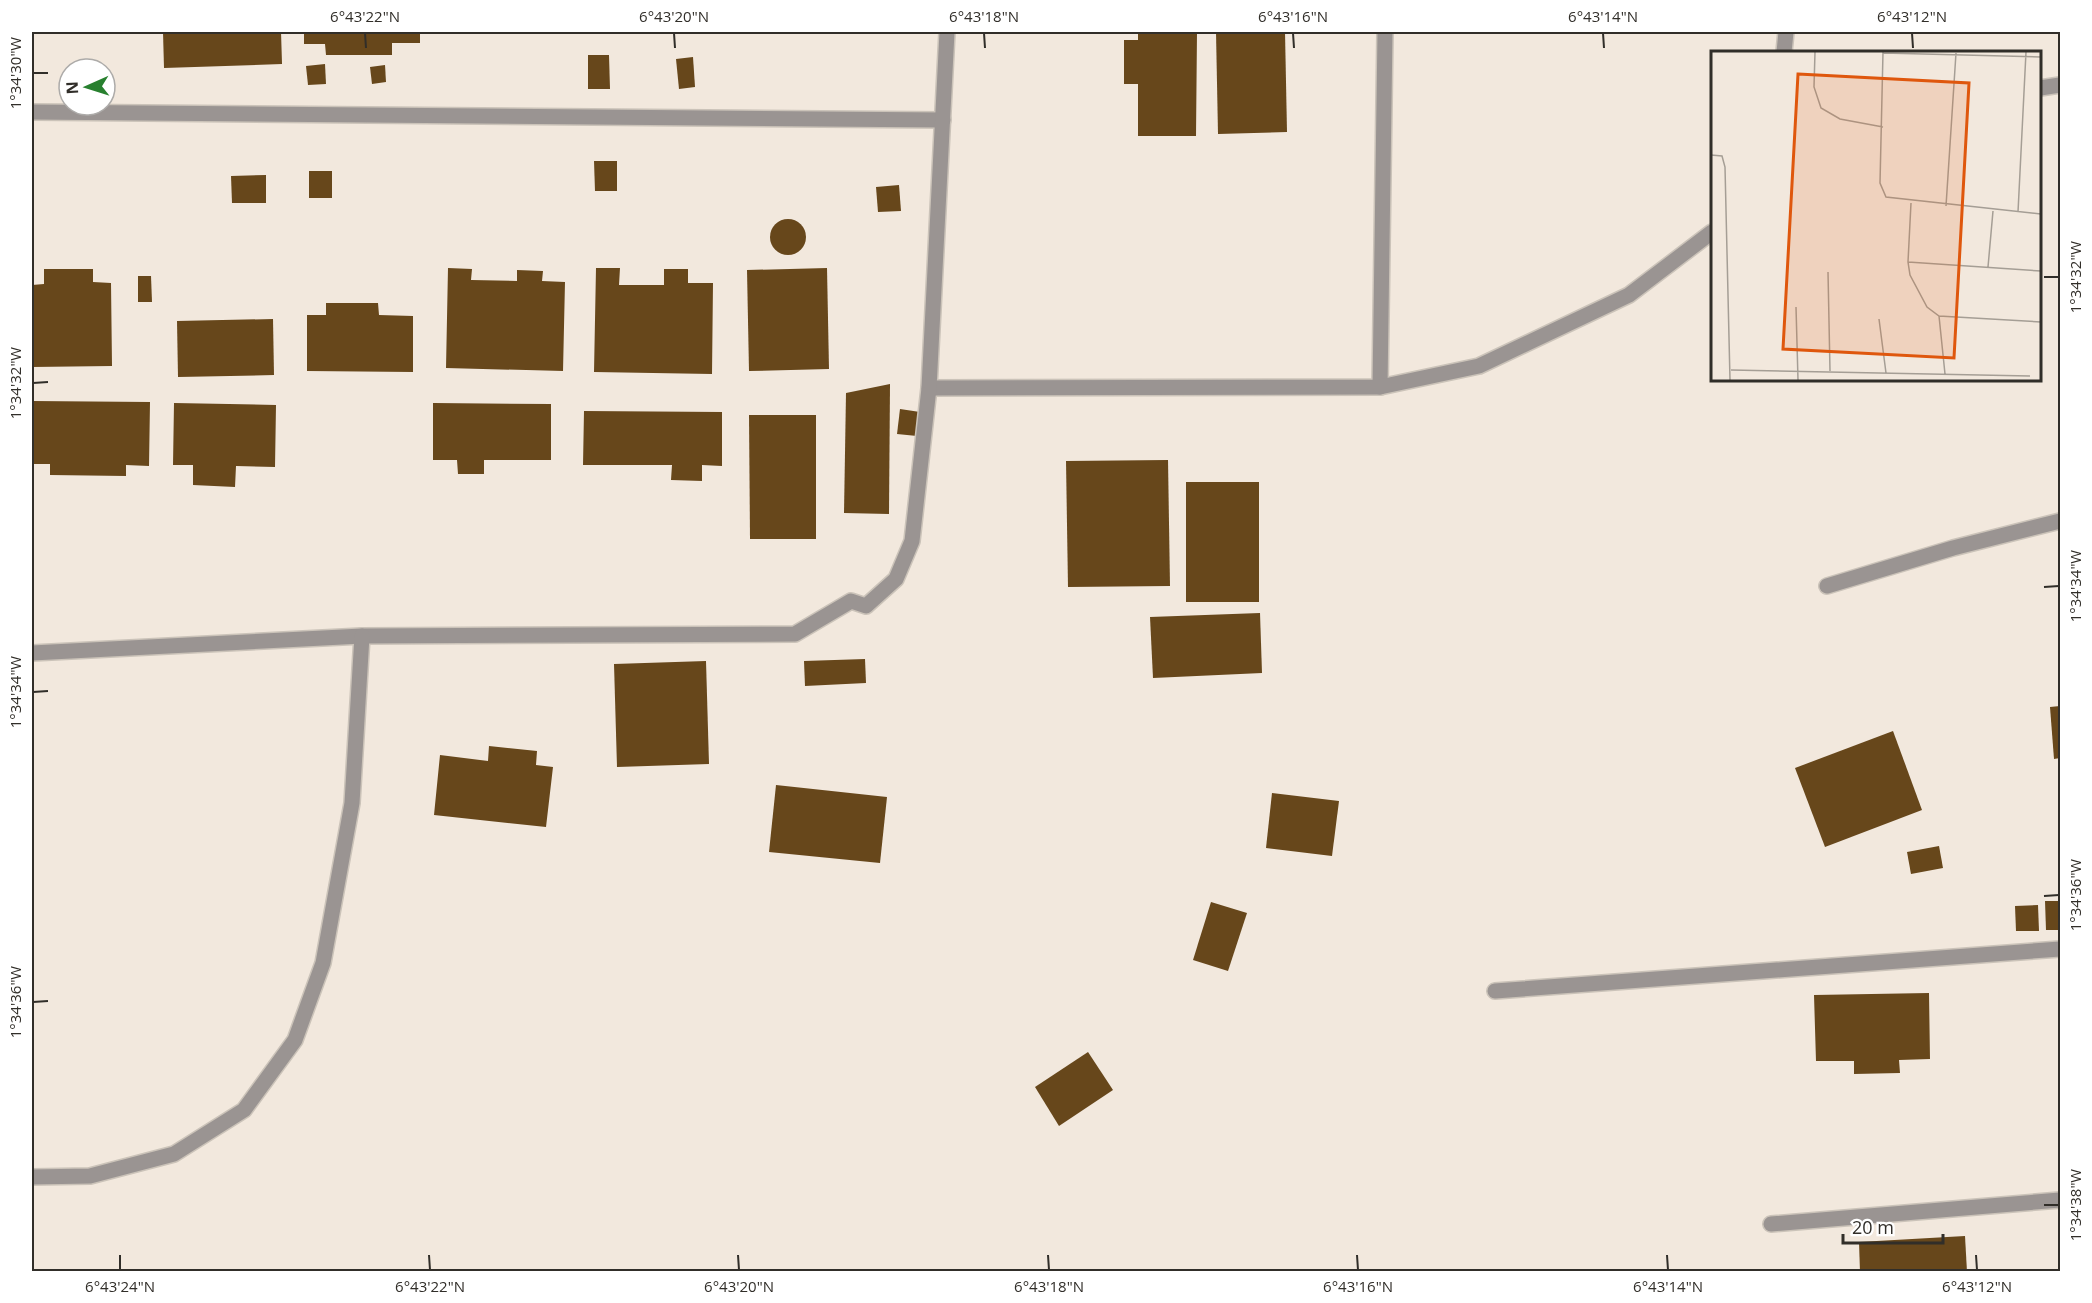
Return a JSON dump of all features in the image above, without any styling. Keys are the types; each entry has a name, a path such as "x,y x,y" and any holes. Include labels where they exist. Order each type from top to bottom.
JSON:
{"street":[{"path":"32,653 363,636 795,634 851,601 866,606 897,579 912,541 929,388 948,32"},
{"path":"1380,387 1384,32"},
{"path":"1784,51 1785,32"},
{"path":"2041,88 2061,85"},
{"path":"32,112 943,120"},
{"path":"929,388 1380,387 1479,366 1629,295 1711,234"},
{"path":"1827,586 1953,548 2061,521"},
{"path":"32,1177 90,1176 174,1154 244,1110 295,1040 323,963 352,803 363,636"},
{"path":"1495,991 2061,949"},
{"path":"1771,1224 2061,1200"}],"building":[{"path":"163,32 281,32 282,64 164,68"},
{"path":"304,32 420,32 420,43 392,43 392,55 326,55 325,44 304,44"},
{"path":"1138,32 1197,32 1196,136 1138,136 1138,84 1124,84 1124,40 1138,40"},
{"path":"1216,32 1285,32 1287,132 1218,134"},
{"path":"588,55 609,55 610,89 588,89"},
{"path":"693,57 695,87 679,89 676,59"},
{"path":"325,64 326,84 308,85 306,66"},
{"path":"385,65 386,82 372,84 370,67"},
{"path":"594,161 617,161 617,191 595,191"},
{"path":"309,171 332,171 332,198 309,198"},
{"path":"266,175 266,203 232,203 231,176"},
{"path":"899,185 901,211 878,212 876,187"},
{"path":"788,219 801,224 806,237 801,250 788,255 775,250 770,237 775,224"},
{"path":"448,268 472,269 471,280 517,281 517,270 543,271 542,281 565,282 563,371 446,368"},
{"path":"596,268 620,268 619,285 664,285 664,269 688,269 688,283 713,283 712,374 594,372"},
{"path":"827,268 829,369 749,371 747,270"},
{"path":"44,269 93,269 93,282 111,283 112,366 32,367 32,285 44,284"},
{"path":"138,276 151,276 152,302 138,302"},
{"path":"326,303 378,303 379,315 413,316 413,372 307,371 307,315 326,315"},
{"path":"273,319 274,375 178,377 177,321"},
{"path":"890,384 889,514 844,513 846,393"},
{"path":"32,401 150,402 149,466 126,465 126,476 50,475 50,464 32,464"},
{"path":"174,403 276,405 275,467 236,466 235,487 193,485 193,465 173,465"},
{"path":"433,403 551,404 551,460 484,460 484,474 458,474 457,460 433,460"},
{"path":"900,409 920,412 917,436 897,434"},
{"path":"584,411 722,412 722,466 702,465 702,481 671,480 672,465 583,465"},
{"path":"749,415 816,415 816,539 750,539"},
{"path":"1168,460 1170,586 1068,587 1066,461"},
{"path":"1186,482 1259,482 1259,602 1186,602"},
{"path":"1260,613 1262,673 1153,678 1150,617"},
{"path":"865,659 866,683 805,686 804,661"},
{"path":"706,661 709,764 617,767 614,664"},
{"path":"2060,706 2060,758 2054,759 2050,707"},
{"path":"1893,731 1922,810 1825,847 1795,768"},
{"path":"489,746 537,751 536,765 553,767 546,827 434,815 440,755 488,761"},
{"path":"776,785 887,797 880,863 769,852"},
{"path":"1272,793 1339,801 1332,856 1266,848"},
{"path":"1939,846 1943,868 1911,874 1907,852"},
{"path":"2045,901 2060,901 2060,930 2046,930"},
{"path":"1211,902 1247,913 1228,971 1193,960"},
{"path":"2038,905 2039,931 2016,931 2015,906"},
{"path":"1929,993 1930,1059 1899,1060 1900,1073 1854,1074 1854,1061 1816,1061 1814,995"},
{"path":"1088,1052 1113,1090 1059,1126 1035,1087"},
{"path":"1965,1236 1967,1272 1860,1272 1859,1242"}]}
